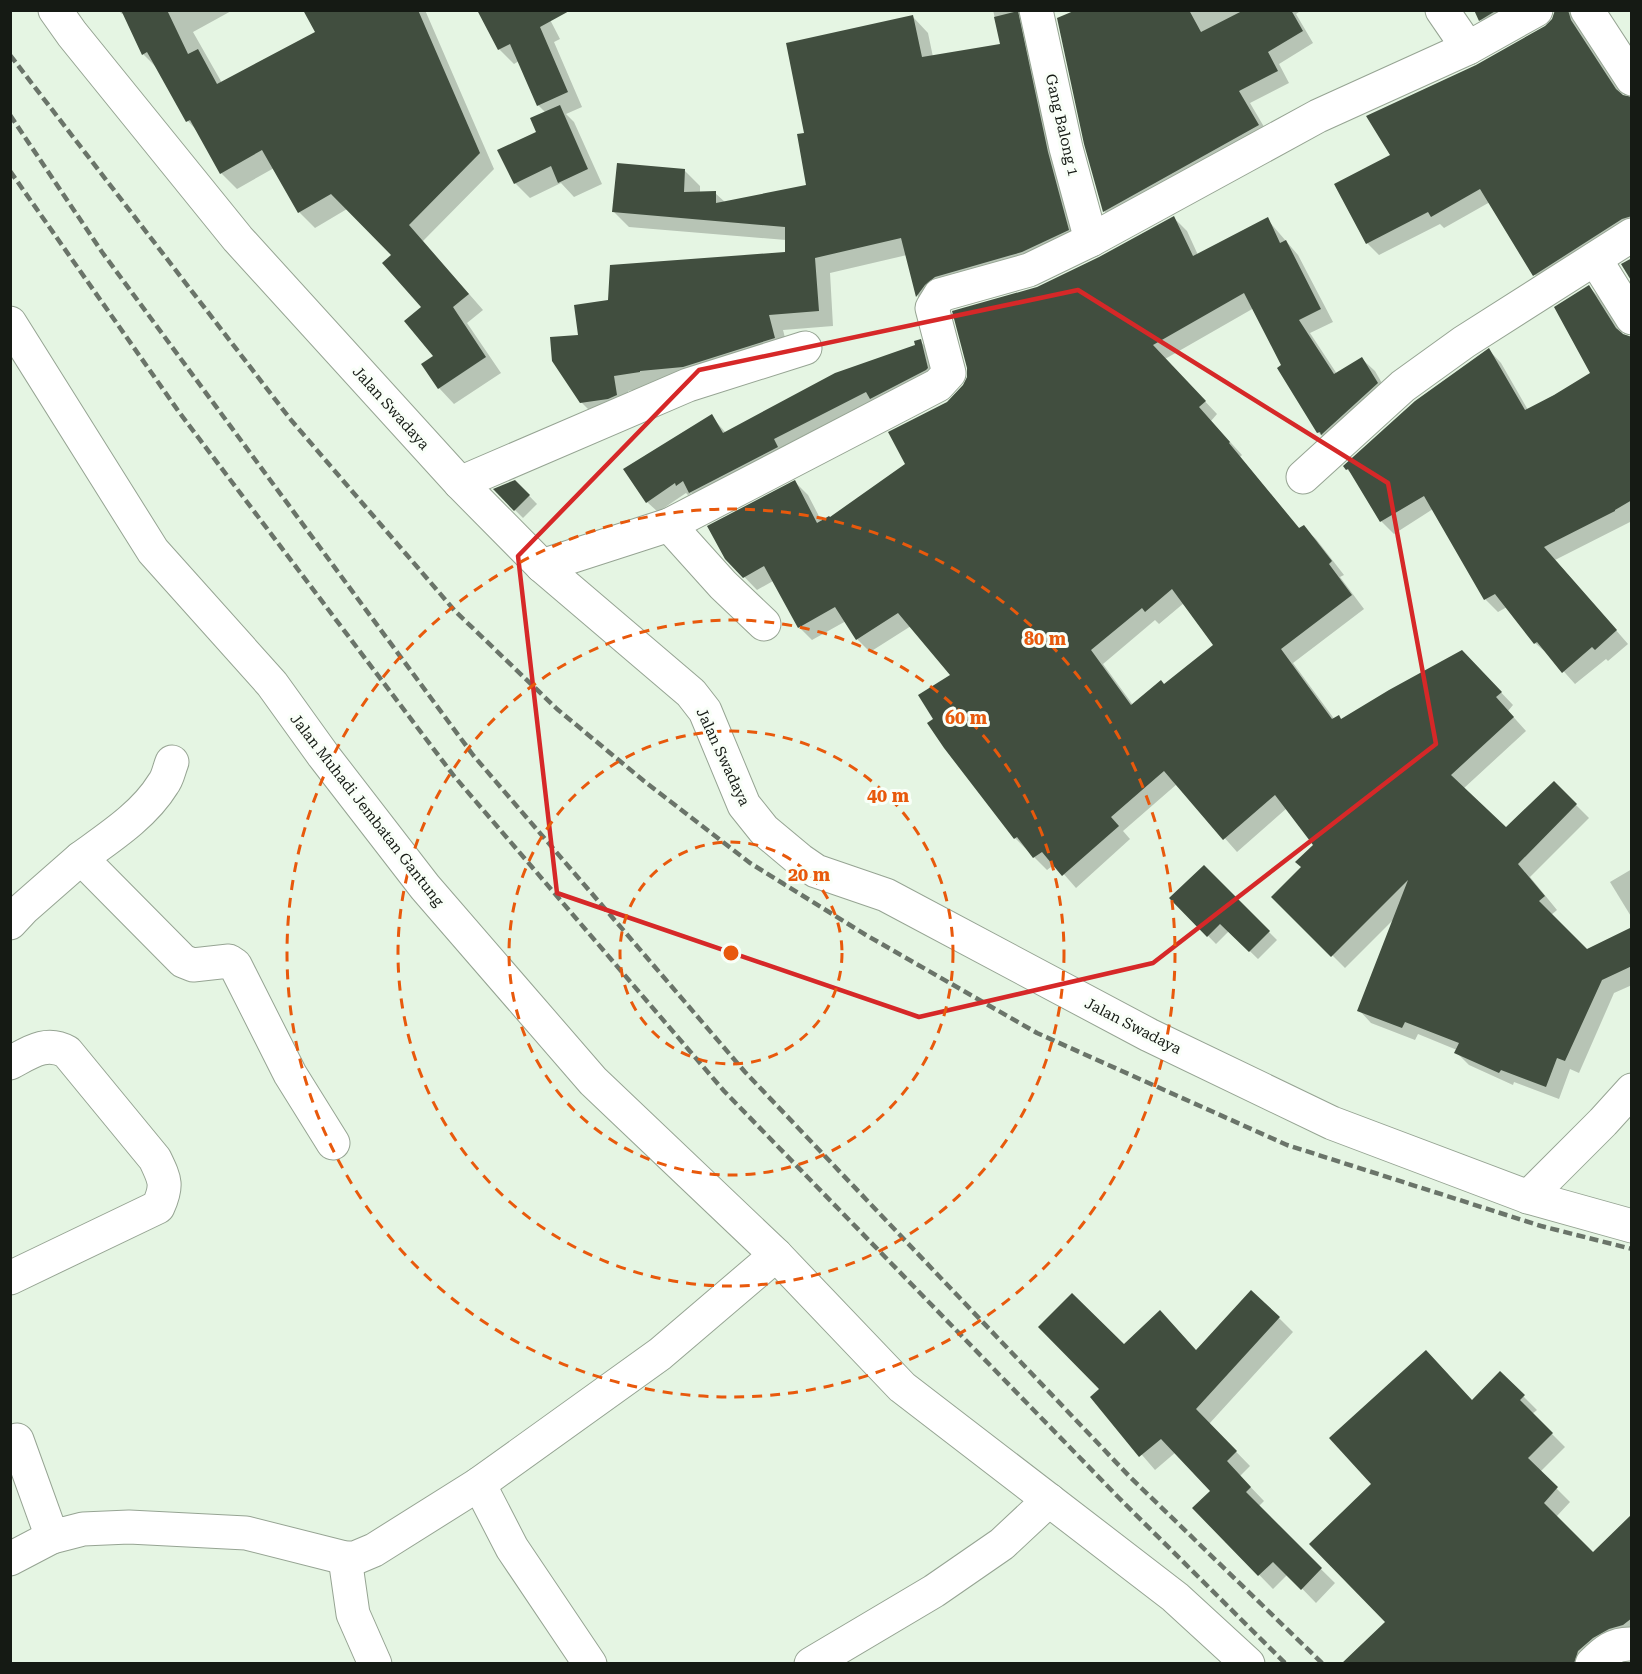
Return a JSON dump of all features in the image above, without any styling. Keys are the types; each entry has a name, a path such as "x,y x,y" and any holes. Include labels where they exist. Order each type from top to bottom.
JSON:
{"street":[{"name":"Jalan Swadaya","path":"55,10 238,239 460,483 542,566 691,693 705,711 744,805 764,830 808,866 816,871 886,895 1149,1035 1332,1123 1528,1197 1632,1226"},
{"name":"Gang Balong 1","path":"1036,10 1066,148 1091,240"},
{"path":"1442,10 1468,48"},
{"path":"542,566 669,525 938,385 949,373 932,308 940,295 1029,270 1091,240 1318,116 1468,48 1536,10"},
{"path":"1587,10 1632,79"},
{"path":"1303,477 1403,386 1464,342 1632,235"},
{"path":"1595,259 1632,318"},
{"name":"Jalan Muhadi Jembatan Gantung","path":"15,340 153,551 272,684 323,755 425,887 594,1081 776,1255 902,1387 1174,1597 1248,1664"},
{"path":"460,483 688,385 805,348"},
{"path":"669,525 723,585 764,624"},
{"path":"10,923 81,858 145,807 164,784 172,762"},
{"path":"81,858 183,962 193,965 229,962 235,965 290,1074 333,1143"},
{"path":"10,1063 40,1047 59,1048 67,1052 154,1159 165,1179 165,1192 158,1207 10,1278"},
{"path":"1528,1197 1632,1090"},
{"path":"10,1559 52,1537 83,1529 129,1527 246,1533 345,1558 355,1558 374,1550 479,1484 660,1354 776,1255"},
{"path":"17,1440 52,1537"},
{"path":"479,1484 512,1548 590,1664"},
{"path":"811,1664 934,1591 1002,1544 1049,1500"},
{"path":"345,1558 353,1614 375,1664"},
{"path":"1592,1664 1604,1651 1620,1643 1632,1644"}],"highlighted area":[{"path":"1078,290 1388,483 1436,744 1153,963 919,1017 557,893 518,556 699,370"}],"building":[{"path":"121,10 167,10 188,54 198,49 217,84 315,32 303,10 418,10 480,153 409,225 469,294 453,307 486,357 438,389 421,364 433,356 404,321 421,307 382,263 391,255 331,194 298,213 262,150 220,174 190,120 186,122 147,52 142,55"},
{"path":"477,10 571,10 540,27 568,92 537,106 510,44 498,50"},
{"path":"1076,10 1189,10 1201,32 1244,10 1291,10 1303,31 1268,52 1278,71 1239,91 1259,125 1103,212 1084,144 1057,18"},
{"path":"1474,10 1497,10 1479,21"},
{"path":"1555,10 1568,10 1571,20 1616,89 1623,95 1632,97 1632,216 1622,219 1533,276 1480,189 1431,217 1428,212 1366,244 1334,184 1390,155 1366,116 1476,65 1545,26 1552,19"},
{"path":"1018,11 1048,152 1069,230 1022,252 935,277 916,297 901,238 815,258 819,311 769,315 775,338 683,367 614,376 617,395 608,399 580,403 552,361 550,337 578,335 574,305 608,300 610,265 785,252 785,227 612,212 617,163 685,169 684,192 716,191 716,203 806,185 797,134 804,133 786,43 913,15 922,57 1000,44 994,17"},
{"path":"560,105 588,169 558,183 551,166 514,184 497,150 536,132 530,118"},
{"path":"1174,216 1193,256 1268,217 1280,243 1286,240 1321,309 1299,320 1334,374 1362,357 1378,383 1321,435 1320,432 1317,433 1277,368 1281,365 1244,293 1153,345 1206,401 1199,407 1299,528 1304,525 1332,561 1329,564 1352,595 1281,649 1332,719 1339,715 1341,719 1462,650 1502,692 1496,697 1514,717 1451,775 1506,827 1554,781 1577,804 1518,864 1545,896 1539,901 1587,949 1632,927 1632,966 1602,980 1565,1061 1557,1058 1546,1087 1501,1070 1499,1073 1454,1053 1459,1043 1405,1022 1402,1028 1357,1011 1408,880 1331,957 1271,897 1301,867 1295,862 1313,845 1275,795 1223,840 1164,771 1111,817 1119,826 1062,876 1042,852 1033,858 1017,837 1014,839 927,723 933,719 918,695 950,675 898,613 856,640 835,607 798,628 764,566 743,578 725,559 707,526 795,480 817,523 830,517 905,464 888,432 947,402 963,385 967,377 967,368 952,311 1037,287 1099,257","holes":["1172,589 1213,645 1164,684 1161,680 1131,705 1091,650 1142,608 1145,612"]},
{"path":"1632,258 1632,282 1621,264"},
{"path":"1589,285 1616,328 1632,337 1632,500 1544,547 1617,630 1595,650 1592,647 1562,673 1537,642 1534,644 1495,594 1484,600 1424,496 1380,522 1348,469 1346,470 1343,466 1415,401 1489,348 1525,410 1590,373 1554,307"},
{"path":"921,339 928,368 926,370 870,399 866,392 774,439 778,447 689,493 683,481 676,486 675,483 646,503 623,469 712,414 723,433 835,373 915,345 914,341"},
{"path":"515,480 530,495 514,511 493,489"},
{"path":"1204,865 1270,931 1249,952 1220,924 1207,937 1169,898"},
{"path":"1251,1290 1280,1317 1196,1409 1237,1451 1227,1461 1251,1487 1246,1492 1322,1568 1301,1590 1273,1562 1258,1576 1192,1508 1210,1491 1161,1439 1139,1457 1090,1397 1099,1389 1038,1327 1072,1293 1124,1344 1160,1310 1196,1350"},
{"path":"1426,1350 1472,1400 1500,1371 1525,1395 1520,1400 1553,1433 1528,1458 1558,1487 1544,1503 1593,1552 1632,1514 1632,1618 1623,1625 1609,1629 1593,1638 1578,1651 1574,1664 1341,1664 1385,1622 1309,1544 1371,1484 1329,1438"}],"railway":[{"path":"10,55 291,420 455,611 557,709 644,781 750,863 866,935 1037,1033 1287,1145 1541,1226 1632,1249"},
{"path":"10,115 102,252 473,755 745,1072 1130,1477 1323,1664"},
{"path":"10,171 179,412 454,776 724,1091 1119,1498 1286,1664"}]}
